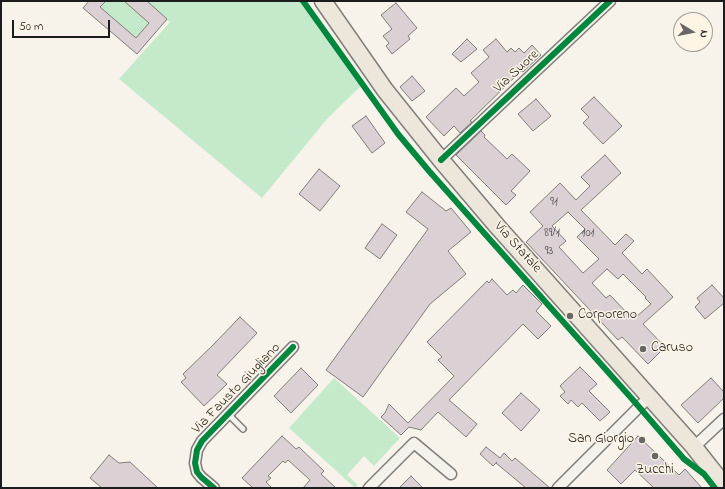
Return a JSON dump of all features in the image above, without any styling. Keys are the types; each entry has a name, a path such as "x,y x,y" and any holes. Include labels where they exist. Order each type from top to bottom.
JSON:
{"main road":[{"name":"Via Statale","path":"323,1 385,90 441,160 650,396 724,485"}],"street":[{"name":"Via Suore","path":"441,160 610,1"},
{"name":"Via Fausto Giugliano","path":"214,488 201,478 197,472 195,463 197,450 202,440 293,347"},
{"path":"558,488 650,396"},
{"path":"694,448 724,419"},
{"path":"369,488 414,443 451,474"}],"lane":[{"path":"228,414 243,429"}],"green space":[{"path":"89,1 300,1 361,86 327,119 262,198 119,79 170,22 167,20 137,54 83,8"},
{"path":"334,378 400,438 374,466 364,456 347,475 358,485 355,488 289,428"}],"building":[{"path":"89,1 106,1 100,7 136,38 149,23 124,1 147,1 167,19 137,54 83,8"},
{"path":"396,3 417,28 408,36 410,39 392,54 386,46 389,43 383,36 392,29 381,15"},
{"path":"467,39 477,49 461,62 452,54"},
{"path":"496,39 507,52 511,48 515,52 519,48 524,53 532,45 541,55 523,72 521,71 470,121 472,122 460,133 454,126 444,136 426,117 456,88 464,96 479,82 471,73 489,57 483,50"},
{"path":"412,76 425,91 412,101 400,87"},
{"path":"594,97 622,126 603,144 583,123 589,117 581,109"},
{"path":"536,99 551,116 533,131 518,114"},
{"path":"366,116 385,143 372,153 352,126"},
{"path":"481,131 485,135 484,137 507,159 512,154 530,171 511,191 516,195 506,205 456,155"},
{"path":"605,155 621,173 581,210 615,245 626,234 634,241 622,253 642,274 647,269 673,297 643,324 665,347 648,364 622,337 618,340 526,242 543,226 530,212 560,183 576,200 590,186 581,177","holes":["568,212 585,229 577,237 599,259 583,273 559,247 566,241 552,226","607,269 618,279 623,274 651,304 636,317 632,313 629,315 610,295 606,298 592,283"]},
{"path":"319,169 340,186 320,211 299,194"},
{"path":"422,192 446,211 451,208 471,232 448,251 466,274 430,304 363,397 326,370 428,229 406,212"},
{"path":"382,224 397,235 380,259 365,248"},
{"path":"492,279 507,295 513,290 516,293 523,285 542,304 536,311 551,326 538,339 523,324 449,400 477,424 466,437 438,412 421,430 409,427 401,435 381,417 385,413 389,404 408,423 454,376 438,360 442,357 427,342 487,281 489,283"},
{"path":"712,285 724,298 724,303 705,319 695,307 700,302 697,298"},
{"path":"240,317 257,333 217,375 227,384 204,406 181,382 186,378 183,374"},
{"path":"580,367 597,384 589,391 610,412 600,421 582,403 578,407 571,400 568,404 560,396 565,392 560,386"},
{"path":"301,368 318,385 291,413 274,396"},
{"path":"711,378 724,392 724,398 698,423 681,405"},
{"path":"521,393 540,410 521,431 502,413"},
{"path":"282,436 296,449 299,447 324,471 321,474 336,488 303,488 310,480 288,460 285,463 283,461 268,476 271,478 266,482 272,488 253,488 242,478"},
{"path":"638,436 679,475 685,469 702,488 654,488 635,470 621,484 607,470"},
{"path":"486,447 500,458 504,453 512,461 515,458 550,488 526,488 496,463 493,466 480,454"},
{"path":"109,455 119,463 130,462 158,488 102,488 90,478"},
{"path":"411,476 423,488 399,488"}],"cycle path":[{"path":"303,1 398,134 429,171 684,459 704,474 715,488"},
{"path":"441,160 610,1"},
{"path":"214,488 197,472 195,463 197,450 202,441 293,347"}],"place":[{"name":"Corporeno","path":"570,316"},
{"name":"Caruso","path":"643,349"},
{"name":"San Giorgio","path":"642,440"},
{"name":"Zucchi","path":"655,456"}]}
